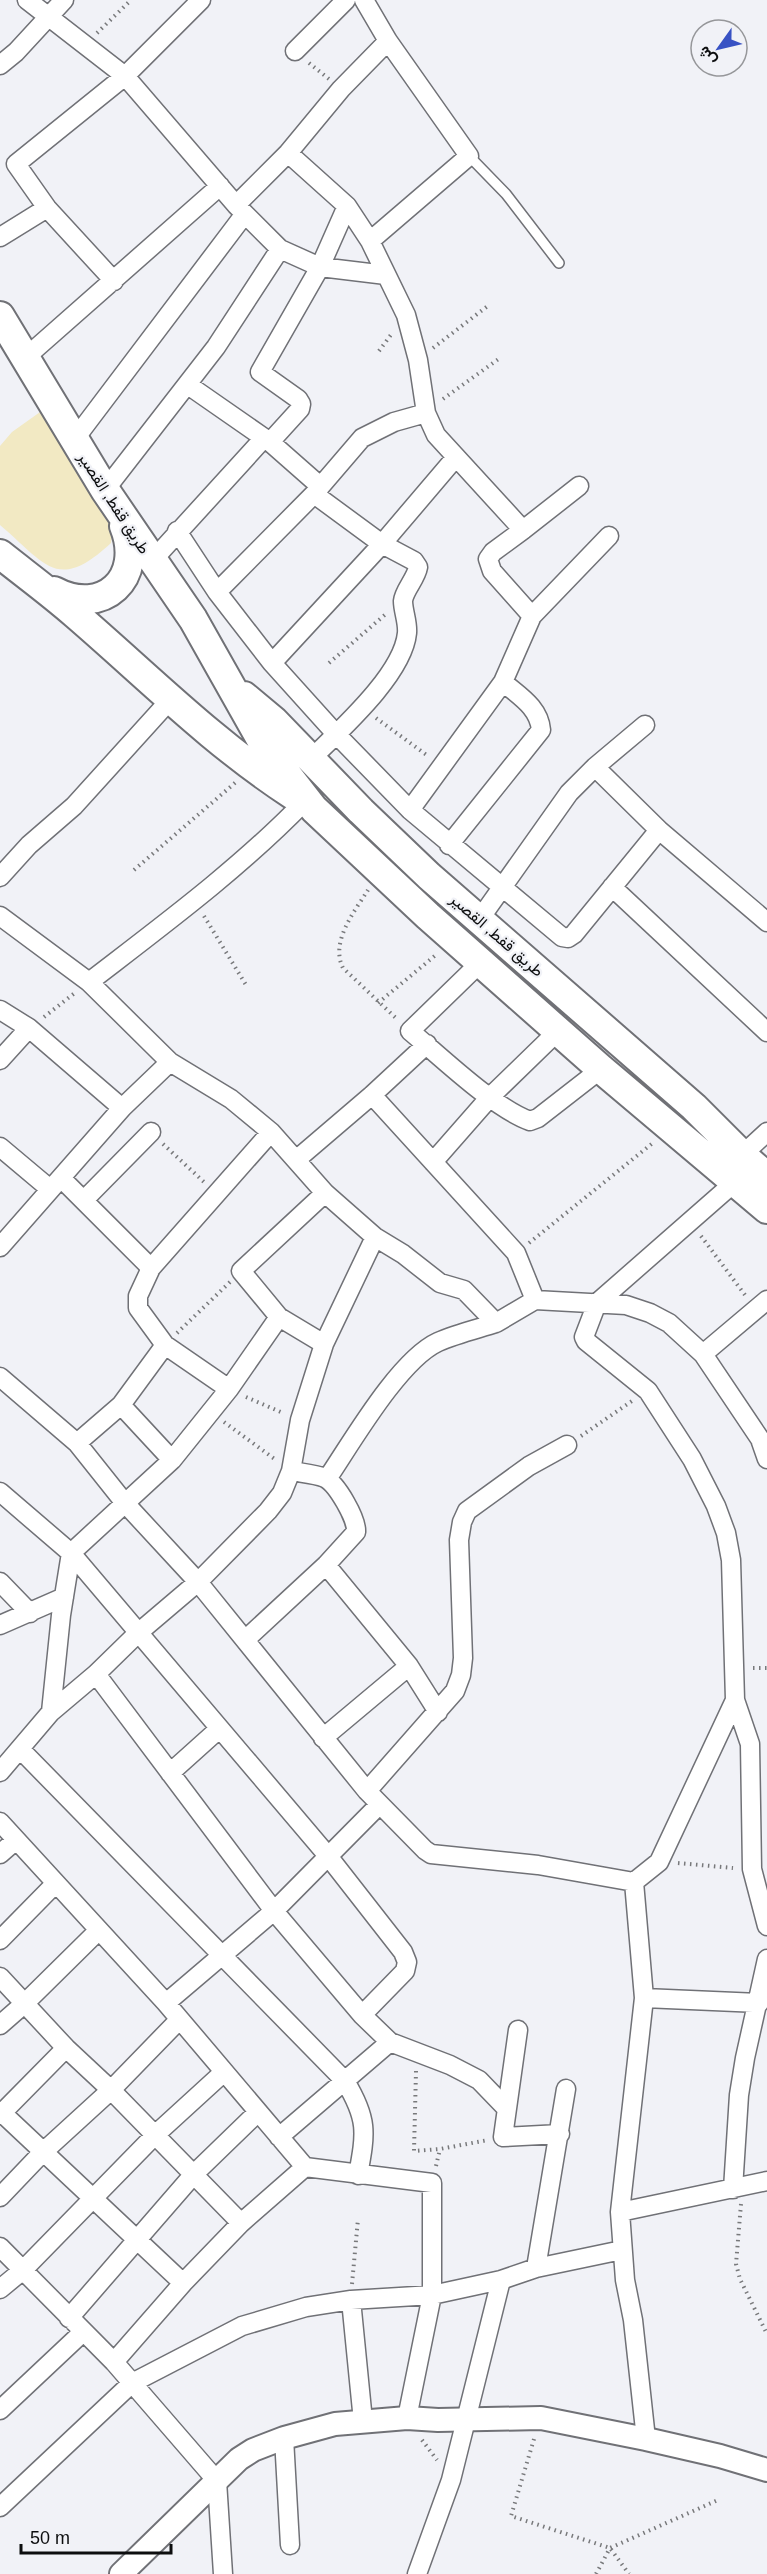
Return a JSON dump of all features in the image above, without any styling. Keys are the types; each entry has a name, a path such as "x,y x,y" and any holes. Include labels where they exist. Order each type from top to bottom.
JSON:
{"main road":[{"name":"طريق قفط, القصير","path":"0,316 74,440 152,561 193,619 264,745 309,805"},
{"path":"30,579 67,599 90,600 110,593 126,576 132,555 128,535 111,498"},
{"name":"طريق قفط, القصير","path":"0,554 74,613 170,700 253,768 309,805 481,962 670,1128 739,1169 767,1177"},
{"name":"طريق قفط, القصير","path":"233,687 274,721 361,811 479,920 694,1107 767,1209"}],"street":[{"path":"27,0 48,19 85,44 125,76 240,210 280,249 320,267 386,275"},
{"path":"0,65 16,52 64,0"},
{"path":"114,281 8,162 125,76 201,0"},
{"path":"295,51 346,0"},
{"path":"364,0 388,41 469,156 370,241"},
{"path":"74,440 240,210 341,89 388,41"},
{"path":"288,153 348,207 370,241 406,315 418,360 426,413 436,435 523,530"},
{"path":"25,358 220,186"},
{"path":"152,561 177,531 300,409 301,404 298,399 260,372 320,267 348,207"},
{"path":"0,237 47,208"},
{"path":"111,498 280,249"},
{"path":"188,385 267,440 317,490 382,544 414,561 418,567 416,577 403,598 407,633 390,672 362,707 310,760"},
{"path":"217,592 317,490 362,438 394,422 426,413"},
{"path":"272,663 382,544 456,457"},
{"path":"532,616 492,571 488,559 493,552 579,486"},
{"path":"177,531 217,592 272,663 336,734 410,810 554,932 568,938 574,934 659,830"},
{"path":"410,810 502,682 532,616 609,536"},
{"path":"449,844 541,730 540,720 534,709 502,682"},
{"path":"0,877 28,845 75,806 170,700"},
{"path":"479,920 569,793 645,724"},
{"path":"595,767 659,830 767,922"},
{"path":"89,982 194,900 283,824 309,805"},
{"path":"612,887 767,1032"},
{"path":"0,916 89,982 170,1062 231,1099 271,1132 325,1193 375,1237 440,1284 464,1290 495,1323"},
{"path":"481,962 410,1031 490,1097 519,1118 530,1122 601,1069"},
{"path":"0,1010 29,1028 122,1108"},
{"path":"0,1060 29,1028"},
{"path":"433,1162 490,1097 559,1030"},
{"path":"296,1160 427,1044"},
{"path":"0,1247 122,1108 170,1062"},
{"path":"372,1095 516,1253 535,1300"},
{"path":"85,1199 151,1132"},
{"path":"229,1389 165,1345 138,1308 137,1302 152,1268 271,1132"},
{"path":"0,1377 77,1443 124,1502 198,1582 367,1791 425,1850 431,1854 538,1866 634,1882 659,1862 735,1700 731,1560 726,1533 716,1506 692,1459 648,1391 585,1340 597,1303 690,1221 739,1169 767,1132"},
{"path":"0,1147 55,1183 85,1199 152,1268"},
{"path":"324,1344 279,1317 241,1271 325,1193"},
{"path":"0,1772 51,1712 198,1582 268,1511 282,1493 291,1471 300,1420 324,1344 375,1237"},
{"path":"327,1479 397,1378 415,1358 437,1342 495,1323 535,1300 626,1305 650,1313 669,1323 703,1354 760,1438 767,1459"},
{"path":"703,1354 761,1305"},
{"path":"51,1712 71,1553 172,1460 229,1389 279,1317"},
{"path":"77,1443 121,1405 165,1345"},
{"path":"121,1405 172,1460"},
{"path":"367,1791 438,1712 455,1691 461,1675 463,1658 459,1540 462,1522 467,1511 520,1473 567,1445"},
{"path":"245,1640 326,1564 356,1532 357,1526 352,1511 327,1479 291,1471"},
{"path":"0,1492 71,1553 328,1856 403,1952 407,1962 405,1971 362,2015"},
{"path":"326,1564 409,1665 438,1712"},
{"path":"0,1582 30,1612"},
{"path":"0,1625 64,1597"},
{"path":"322,1738 409,1665"},
{"path":"96,1674 274,1911 362,2015 390,2042 450,2065 479,2080 507,2109"},
{"path":"735,1700 759,1742 752,1869 767,1926"},
{"path":"170,1773 219,1729"},
{"path":"20,1749 345,2081 359,2104 364,2124 365,2141 358,2175"},
{"path":"166,2003 274,1911 380,1805"},
{"path":"0,1822 166,2003 305,2167 432,2183 432,2295 407,2418"},
{"path":"0,1854 16,1840"},
{"path":"634,1882 644,1998 620,2212 622,2250 636,2343 646,2439"},
{"path":"0,1940 55,1884"},
{"path":"0,2025 99,1930"},
{"path":"737,2188 739,2095 767,1959"},
{"path":"0,1977 66,2048 111,2090 241,2223"},
{"path":"644,1998 759,2003"},
{"path":"0,2197 42,2152 111,2090 179,2020"},
{"path":"518,2030 503,2137 560,2134"},
{"path":"279,2137 390,2042"},
{"path":"66,2048 1,2113 183,2283"},
{"path":"0,2289 23,2270 155,2135 224,2072"},
{"path":"536,2268 566,2089"},
{"path":"69,2318 194,2174 258,2112"},
{"path":"114,2362 183,2283 241,2223 305,2167"},
{"path":"620,2212 767,2181"},
{"path":"0,2247 114,2362 217,2481 223,2574"},
{"path":"0,2507 132,2383 242,2326 306,2307 351,2300 432,2295 501,2280 536,2268 622,2250"},
{"path":"417,2574 451,2480 501,2280"},
{"path":"351,2300 363,2421"},
{"path":"0,2410 83,2332"},
{"path":"121,2574 239,2458 284,2438 335,2424 407,2418 541,2418 720,2456 765,2472"},
{"path":"284,2438 290,2545"}],"lane":[{"path":"469,156 506,194 559,263"}],"path":[{"path":"85,44 131,0"},
{"path":"295,51 341,89"},
{"path":"418,360 489,305"},
{"path":"426,413 500,358"},
{"path":"329,663 403,598"},
{"path":"362,707 440,766"},
{"path":"134,870 253,768"},
{"path":"380,871 356,908 339,943 337,957 343,968 410,1031"},
{"path":"194,900 246,985"},
{"path":"378,1003 456,938"},
{"path":"29,1028 89,982"},
{"path":"516,1253 670,1128"},
{"path":"151,1132 216,1194"},
{"path":"690,1221 761,1305"},
{"path":"165,1345 241,1271"},
{"path":"229,1389 300,1420"},
{"path":"567,1445 648,1391"},
{"path":"211,1413 291,1471"},
{"path":"659,1862 752,1869"},
{"path":"417,2053 414,2151 440,2149 503,2137"},
{"path":"737,2188 736,2264 740,2279 767,2334"},
{"path":"351,2300 358,2219"},
{"path":"407,2418 451,2480"},
{"path":"541,2418 511,2516 610,2548 628,2574"},
{"path":"596,2574 610,2548 718,2500"}],"sand":[{"path":"50,405 115,514 111,543 93,558 77,567 64,570 41,561 0,525 0,446 12,432"}]}
